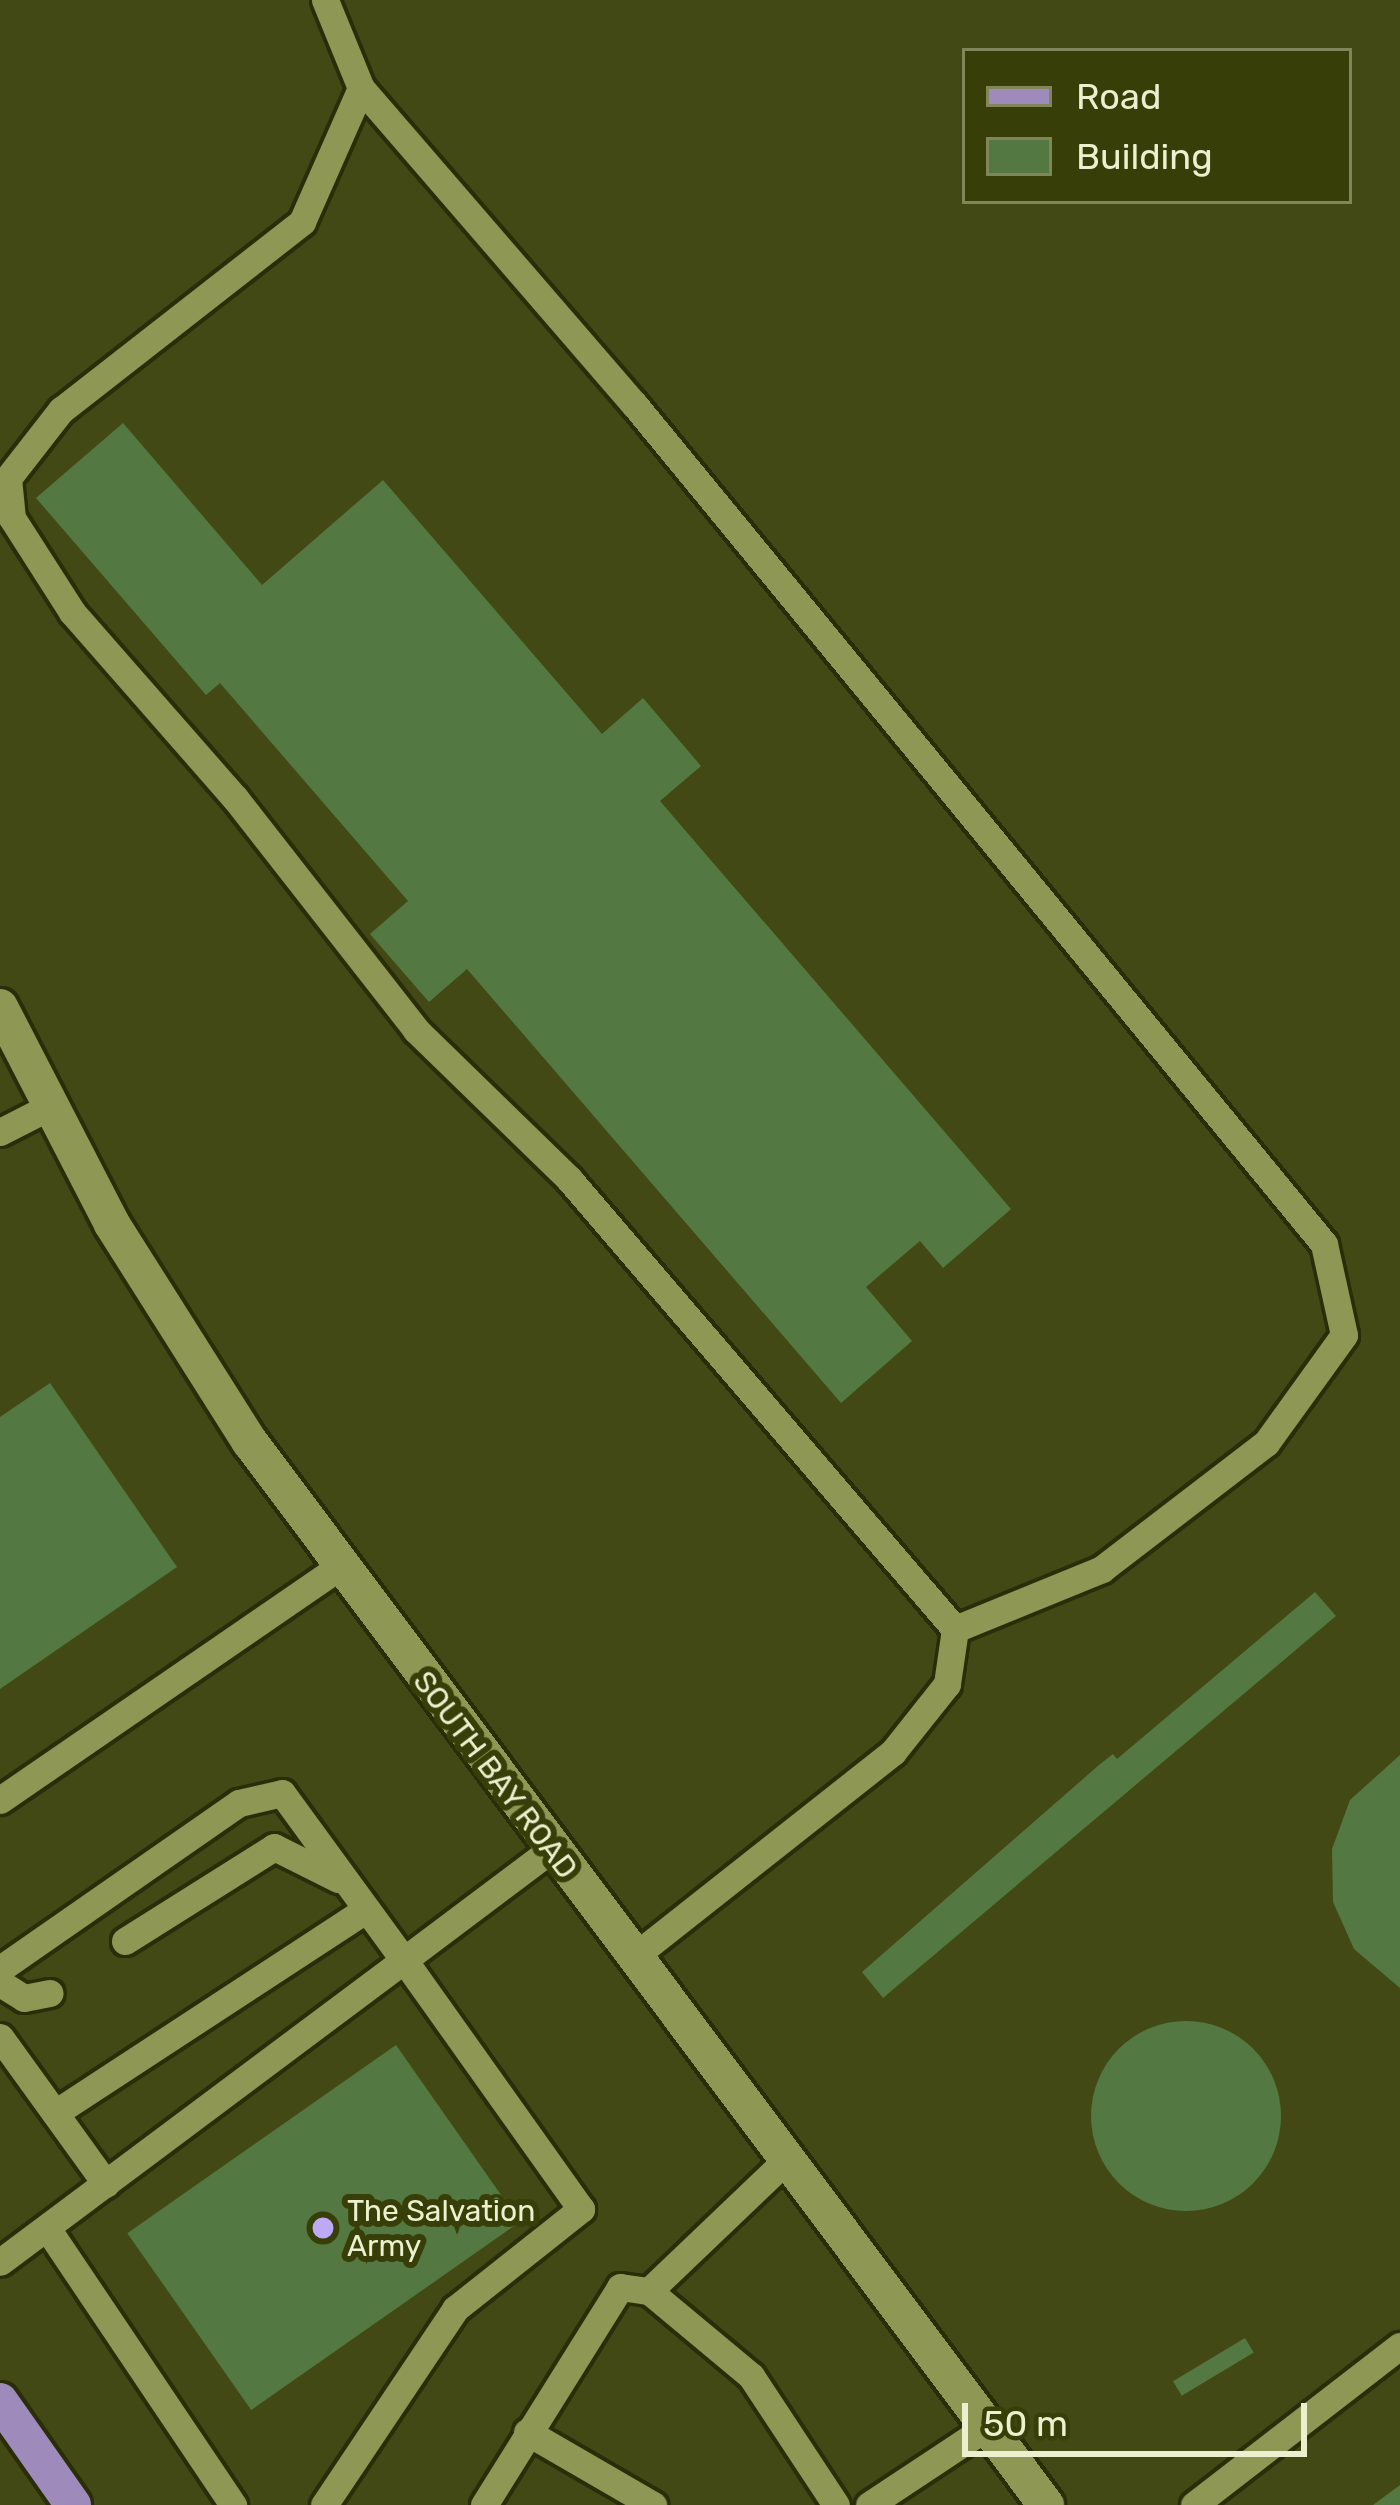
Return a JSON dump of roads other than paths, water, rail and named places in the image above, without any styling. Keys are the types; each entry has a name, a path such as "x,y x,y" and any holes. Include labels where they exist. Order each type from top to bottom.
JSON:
{"main road":[{"name":"SOUTH BAY ROAD","path":"0,1007 112,1225 237,1422 549,1851 1046,2505"},
{"path":"0,2402 73,2505"}],"lane":[{"path":"326,0 361,88 634,404 1324,1244 1344,1335 1266,1443 1102,1570 955,1629"},
{"path":"361,88 302,222 61,410 8,478 12,518 72,612 235,798 416,1030 569,1180 955,1629 947,1684 893,1752 633,1957"},
{"path":"0,1132 49,1106"},
{"path":"0,1800 341,1566"},
{"path":"0,1969 239,1803 282,1793 581,2209 455,2309 324,2505"},
{"path":"124,1941 274,1846 341,1881"},
{"path":"0,2262 549,1851"},
{"path":"55,2114 365,1910"},
{"path":"0,1983 24,1998 50,1993"},
{"path":"0,2037 106,2184"},
{"path":"649,2290 785,2160"},
{"path":"47,2228 233,2505"},
{"path":"484,2505 597,2313 620,2287 649,2290 751,2376 836,2505"},
{"path":"1194,2505 1400,2346"},
{"path":"869,2505 987,2427"},
{"path":"527,2432 652,2505"}],"place":[{"name":"The Salvation Army","path":"323,2228"}]}
